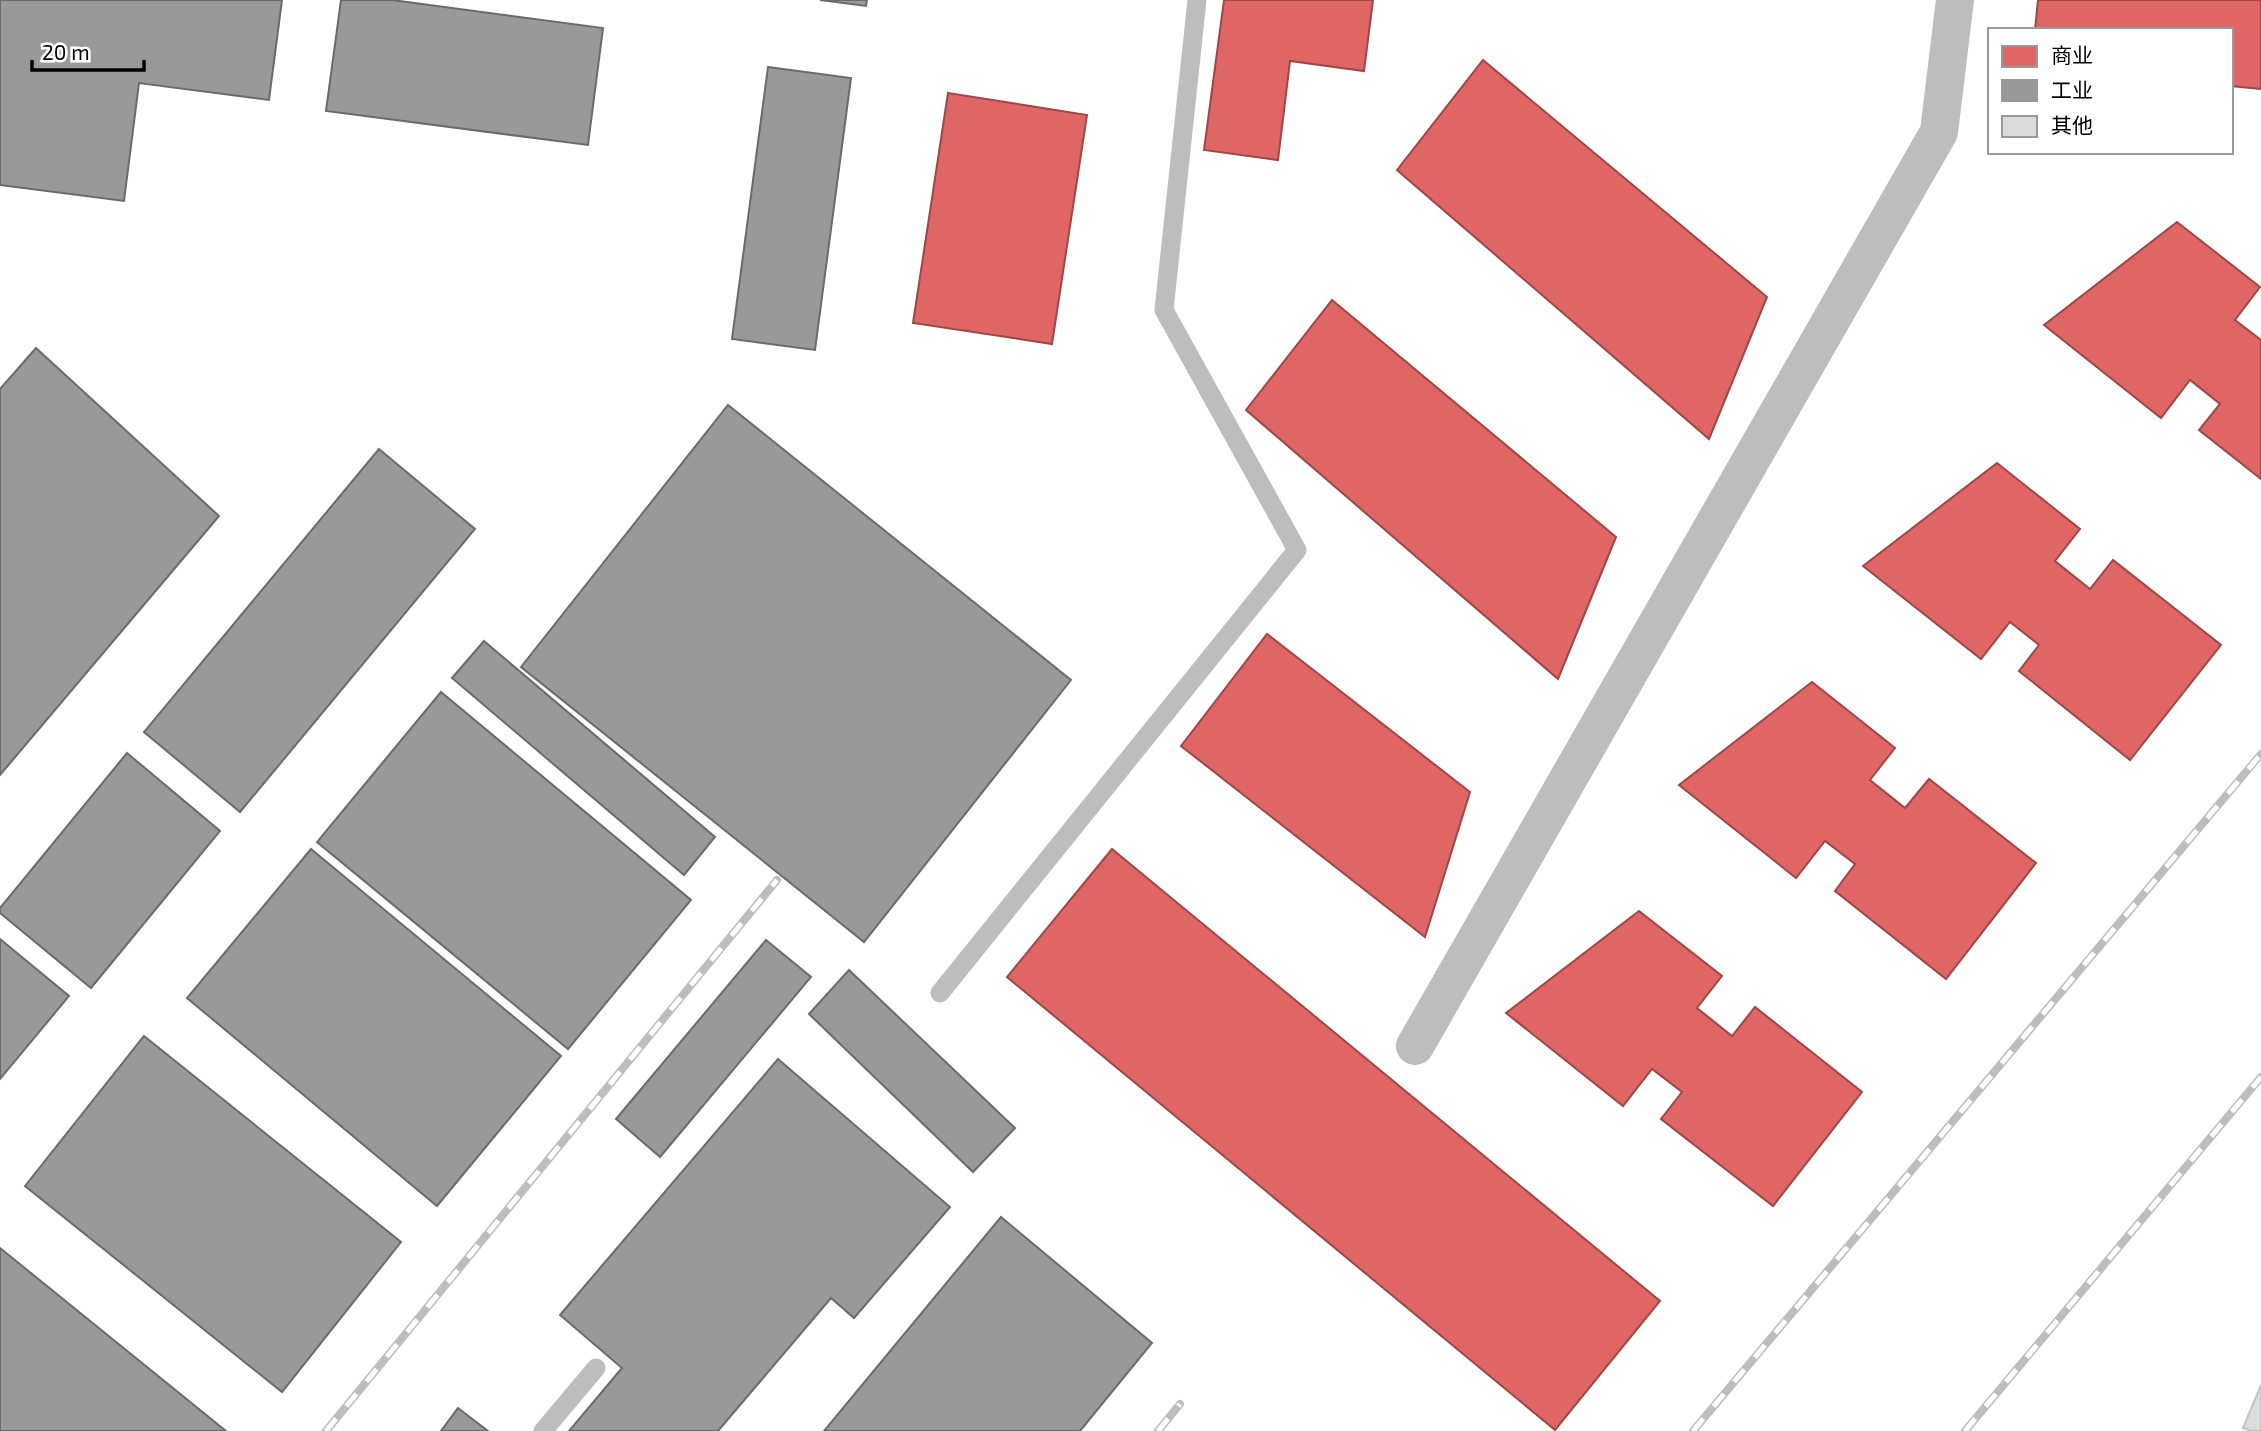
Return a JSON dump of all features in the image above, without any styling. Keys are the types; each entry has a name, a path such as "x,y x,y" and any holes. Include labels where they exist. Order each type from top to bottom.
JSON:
{"street":[{"path":"1415,1046 1939,132 1955,0"}],"lane":[{"path":"940,993 1297,550 1164,310 1197,0"},
{"path":"543,1431 596,1368"}],"building: 商业":[{"path":"1224,0 1373,0 1364,71 1290,61 1278,160 1204,150"},
{"path":"2038,0 2261,0 2261,89 2233,86 2233,28 2035,28"},
{"path":"1483,60 1767,297 1709,439 1397,170"},
{"path":"948,93 1087,115 1052,344 913,323"},
{"path":"2177,222 2260,287 2235,320 2261,340 2261,479 2199,430 2220,404 2190,380 2161,418 2044,325"},
{"path":"1332,300 1616,537 1558,679 1246,410"},
{"path":"1997,463 2080,529 2055,561 2090,589 2113,560 2221,645 2130,760 2019,671 2039,645 2010,622 1981,659 1863,566"},
{"path":"1267,634 1470,792 1425,937 1181,746"},
{"path":"1812,682 1895,748 1870,780 1905,808 1929,779 2036,863 1946,979 1835,891 1855,864 1825,841 1796,878 1679,785"},
{"path":"1112,849 1660,1301 1555,1430 1007,977"},
{"path":"1639,911 1722,976 1697,1008 1732,1036 1755,1007 1862,1092 1773,1206 1661,1119 1682,1092 1652,1069 1623,1106 1506,1013"}],"building: 工业":[{"path":"0,0 282,0 269,100 139,83 124,201 0,185"},
{"path":"341,0 392,0 603,28 588,145 326,111"},
{"path":"820,0 867,0 866,6"},
{"path":"768,67 851,78 815,350 732,339"},
{"path":"36,348 219,516 0,775 0,389"},
{"path":"728,405 1071,680 864,942 521,667"},
{"path":"379,449 475,529 240,812 144,732"},
{"path":"484,641 715,837 684,875 452,678"},
{"path":"441,692 691,900 568,1049 317,842"},
{"path":"127,753 220,831 91,988 0,913 0,908"},
{"path":"311,849 561,1056 437,1206 187,998"},
{"path":"0,939 69,996 0,1079"},
{"path":"766,940 811,977 660,1157 616,1119"},
{"path":"849,970 1015,1128 973,1172 809,1014"},
{"path":"144,1036 401,1242 282,1392 25,1186"},
{"path":"778,1059 950,1207 854,1318 831,1298 718,1431 569,1431 622,1368 560,1315"},
{"path":"1001,1217 1152,1343 1080,1431 824,1431"},
{"path":"0,1248 226,1431 0,1431"},
{"path":"458,1408 488,1431 441,1431"}],"building: 其他":[{"path":"2261,1385 2261,1431 2251,1431 2243,1428"}],"railway":[{"path":"1693,1431 2261,754"},
{"path":"326,1431 777,880"},
{"path":"1965,1431 2261,1077"},
{"path":"1158,1431 1180,1404"}]}
